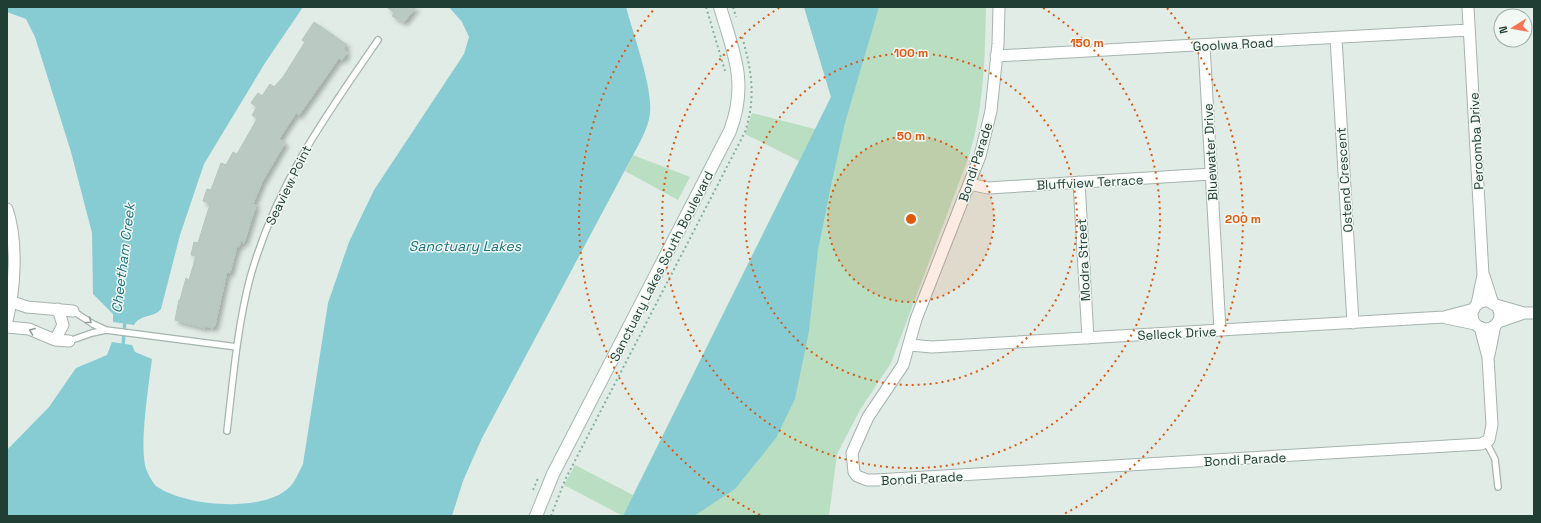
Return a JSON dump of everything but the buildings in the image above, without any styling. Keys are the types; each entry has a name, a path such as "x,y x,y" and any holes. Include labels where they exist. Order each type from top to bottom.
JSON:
{"street":[{"name":"Sanctuary Lakes South Boulevard","path":"536,516 553,474 730,131 738,106 739,85 736,64 720,7"},
{"name":"Bondi Parade","path":"999,7 996,56 988,125 969,184 916,319 910,345 903,365 868,417 854,448 852,459 854,472 861,478 876,480 1469,446 1486,442"},
{"name":"Peroomba Drive","path":"1468,7 1484,275 1494,304"},
{"name":"Goolwa Road","path":"996,56 1469,30"},
{"name":"Ostend Crescent","path":"1336,38 1353,323"},
{"name":"Bluewater Drive","path":"1204,45 1220,330"},
{"name":"Bluffview Terrace","path":"969,184 988,188 1211,174"},
{"name":"Modra Street","path":"1079,182 1088,338"},
{"path":"7,209 13,245 14,271 12,302 7,321"},
{"name":"Peroomba Drive","path":"1475,306 1484,275"},
{"name":"Selleck Drive","path":"910,345 932,347 1444,317 1485,301 1529,313"},
{"path":"12,302 27,307 73,310"},
{"path":"1488,357 1499,313 1494,304"},
{"path":"1475,306 1472,317 1477,326 1488,357 1492,426 1490,437 1486,442"},
{"path":"55,340 63,325 58,309"},
{"name":"Selleck Drive","path":"1444,317 1488,329 1497,323 1529,313"},
{"path":"7,327 29,329 55,340 69,340"}],"lane":[{"name":"Seaview Point","path":"227,431 237,347 250,280 260,246 276,205 292,171 321,122 378,40"},
{"path":"73,310 93,324 106,330 237,347"},
{"path":"69,340 106,330"},
{"path":"1486,442 1495,459 1498,487"}],"path":[{"path":"706,7 726,77"},
{"path":"531,494 539,476"}],"green space":[{"path":"804,7 986,7 981,101 969,156 891,363 860,410 837,454 829,516 623,516 564,485 575,465 633,495 799,161 745,134 752,113 815,129 831,97"},
{"path":"633,155 690,177 678,200 625,171"}],"water":[{"path":"7,7 303,7 265,63 204,164 180,235 161,309 155,314 143,317 134,325 113,322 113,314 93,294 92,233 71,152 35,37 26,19 7,12"},
{"name":"Sanctuary Lakes","path":"449,7 626,7 646,75 650,102 649,120 642,138 482,438 463,481 452,516 7,516 7,450 49,407 76,368 107,355 112,342 132,345 135,352 152,359 145,417 144,449 147,471 156,486 168,493 202,502 239,504 273,498 291,486 303,464 328,303 349,242 374,190 464,54 469,37 462,22"},
{"path":"804,7 879,7 845,123 832,181 818,250 809,331 795,399 776,438 735,489 694,516 623,516 831,97"}],"waterway":[{"name":"Cheetham Creek","path":"123,347 125,319"}]}
